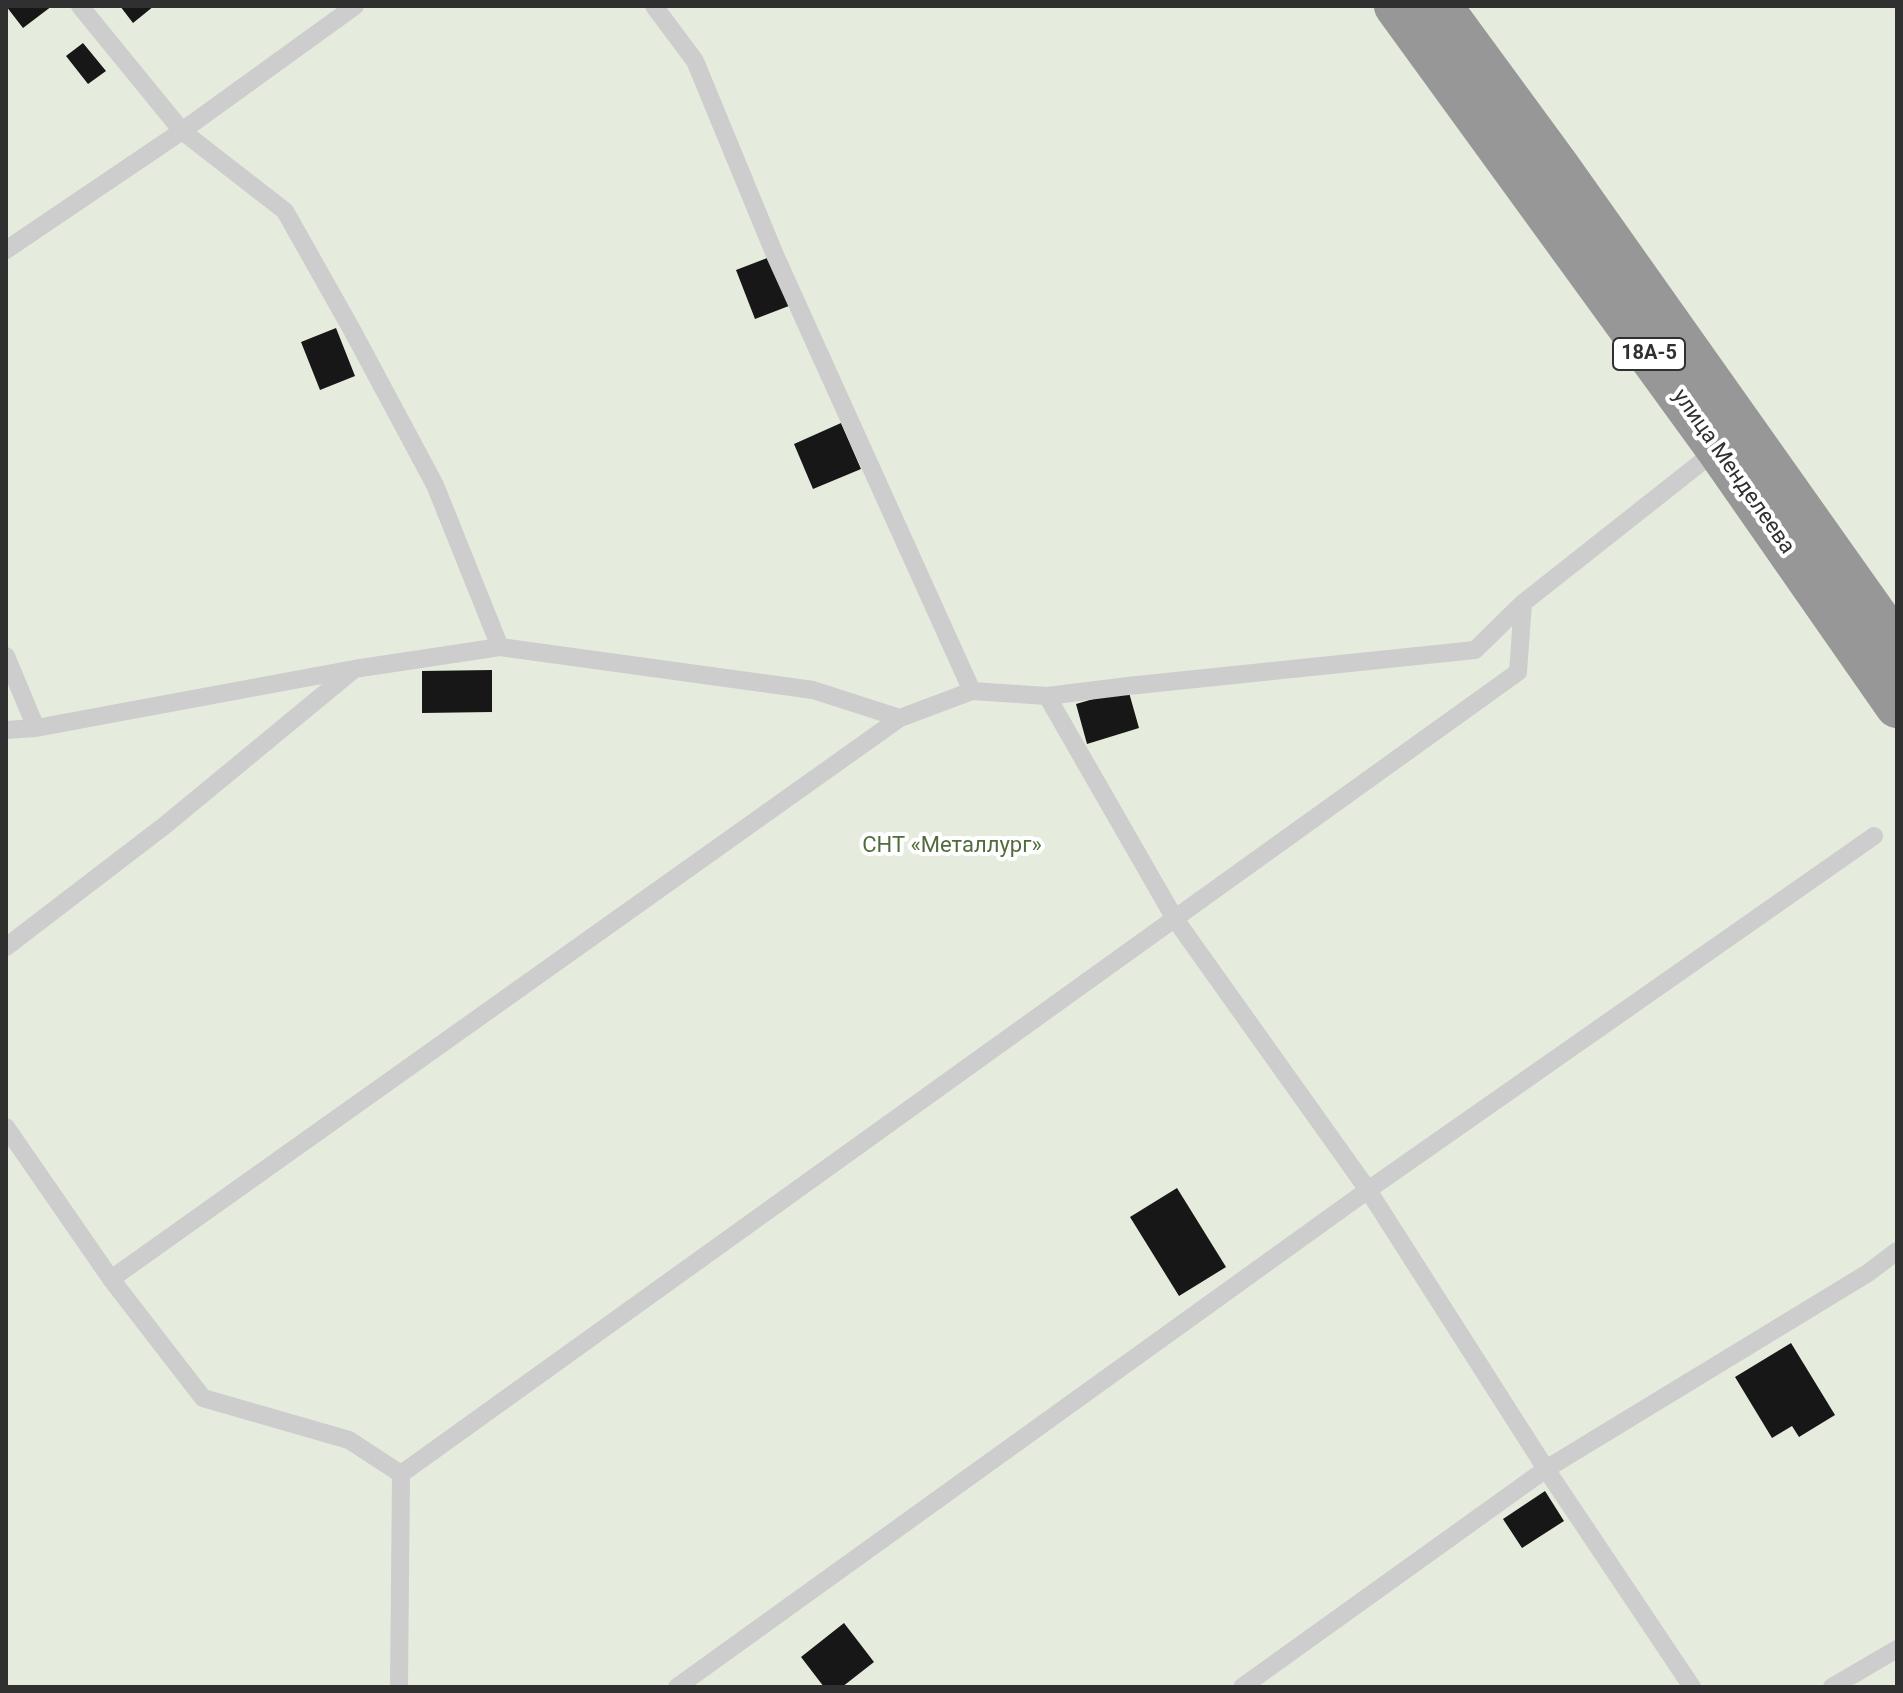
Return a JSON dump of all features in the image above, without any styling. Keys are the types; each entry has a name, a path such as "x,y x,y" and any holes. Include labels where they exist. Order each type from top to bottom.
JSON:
{"highway":[{"name":"улица Менделеева","path":"1396,6 1718,449 1897,706"},
{"name":"улица Менделеева","path":"1440,6 1567,179 1897,646"}],"lane":[{"path":"80,6 182,131 285,211 435,485 500,647"},
{"path":"6,250 182,131 355,6"},
{"path":"654,6 695,61 775,255 972,691"},
{"path":"111,1279 900,718 972,691 1047,696 1475,650 1523,603 1718,449"},
{"path":"401,1474 1518,672 1523,603"},
{"path":"6,730 36,728 354,669 500,647 813,690 900,718"},
{"path":"6,656 36,728"},
{"path":"6,947 164,826 354,669"},
{"path":"1047,696 1175,919 1368,1190 1546,1469 1692,1687"},
{"path":"677,1687 1368,1190 1874,836"},
{"path":"6,1127 111,1279 203,1398 349,1440 401,1474"},
{"path":"1242,1687 1546,1469 1868,1273 1897,1251"},
{"path":"399,1687 401,1474"},
{"path":"1832,1687 1897,1649"}],"green space":[{"name":"СНТ «Металлург»","path":"6,6 1897,6 1897,1687 6,1687"}],"building":[{"path":"6,6 52,6 23,28"},
{"path":"120,6 154,6 133,23"},
{"path":"83,43 106,71 88,84 66,56"},
{"path":"775,255 794,304 755,319 736,270"},
{"path":"336,328 355,376 320,390 301,342"},
{"path":"841,423 861,469 813,489 794,444"},
{"path":"492,670 492,712 422,713 422,671"},
{"path":"1128,689 1139,728 1087,744 1076,704"},
{"path":"1177,1188 1226,1267 1179,1296 1130,1217"},
{"path":"1791,1343 1835,1415 1799,1437 1792,1426 1772,1438 1735,1377"},
{"path":"1545,1491 1564,1521 1522,1548 1503,1519"},
{"path":"844,1623 874,1662 842,1687 824,1687 801,1657"}]}
